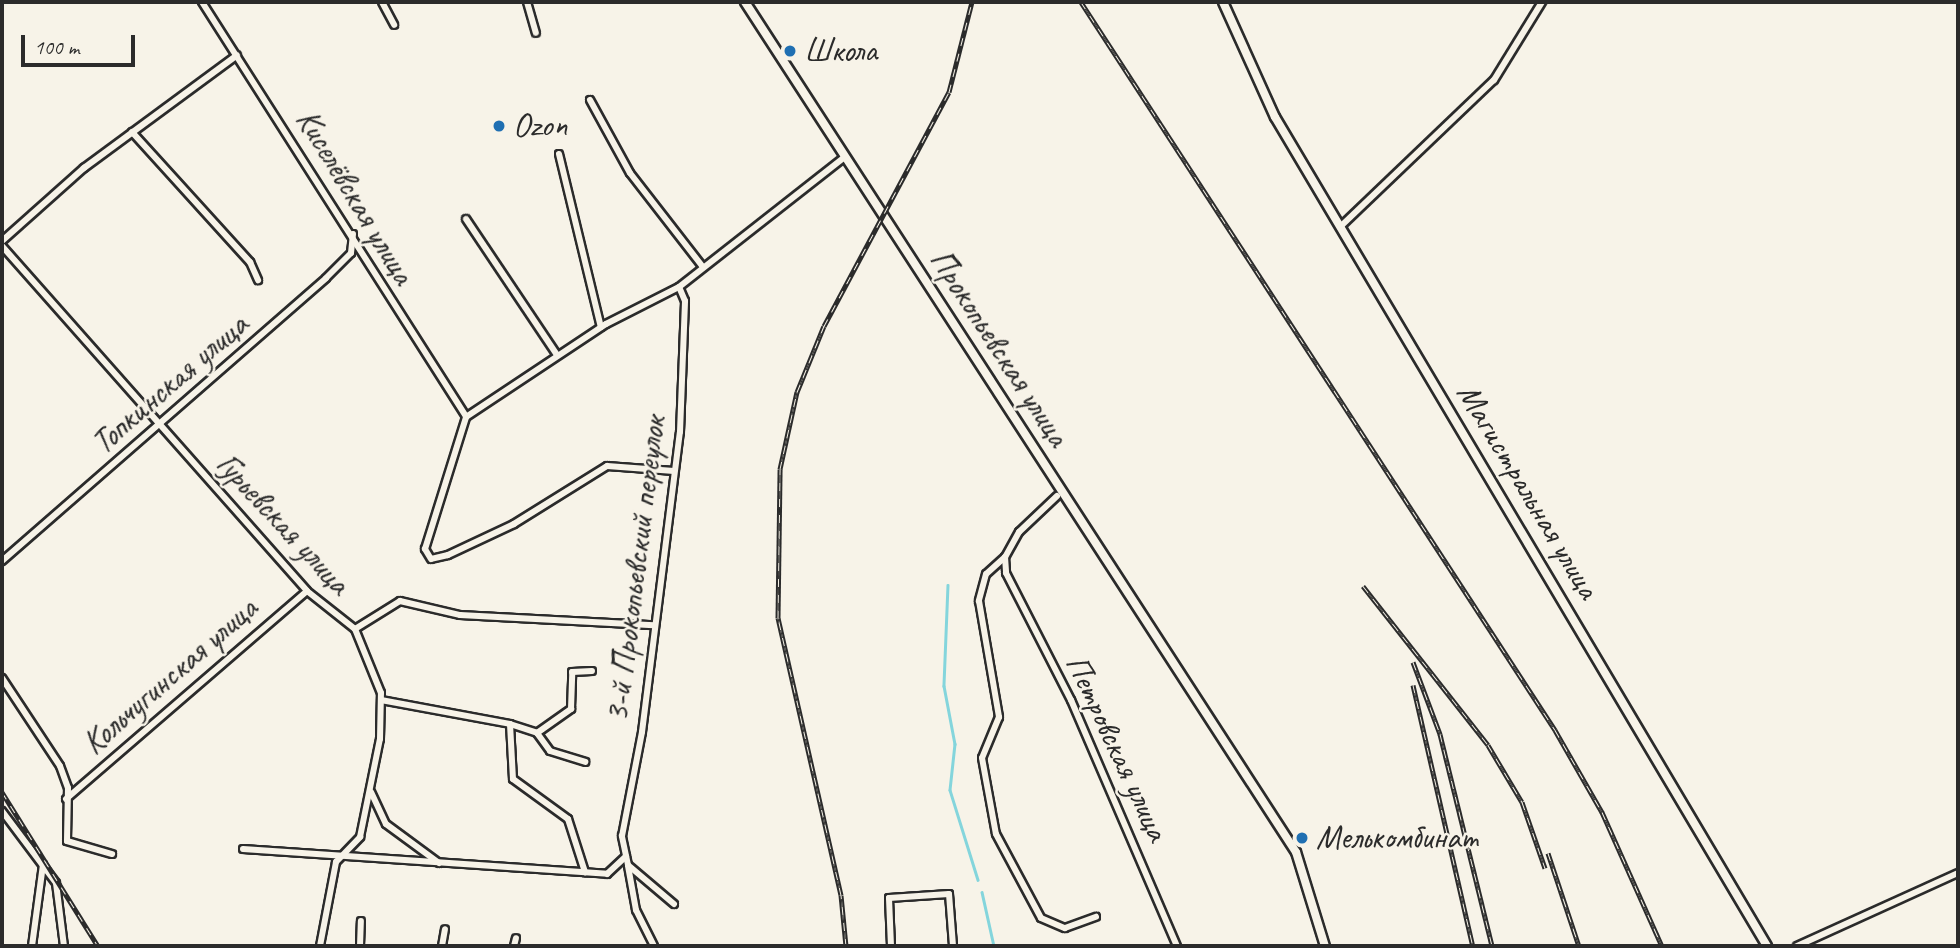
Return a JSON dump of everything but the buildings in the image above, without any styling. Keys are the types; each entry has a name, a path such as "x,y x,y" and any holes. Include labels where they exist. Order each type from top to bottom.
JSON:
{"main road":[{"name":"Прокопьевская улица","path":"745,2 1214,721 1296,852 1325,946"},
{"name":"Магистральная улица","path":"1223,2 1275,117 1767,946"}],"street":[{"name":"Киселёвская улица","path":"202,2 353,232 369,270 466,417"},
{"path":"382,2 394,25"},
{"path":"527,2 536,33"},
{"path":"1341,226 1494,80 1542,2"},
{"path":"2,243 132,132 237,55"},
{"path":"590,100 630,173 703,267"},
{"path":"132,132 250,262 258,281"},
{"path":"559,154 601,327"},
{"path":"674,471 607,466 514,524 430,558 427,530 466,417 601,327 679,287 845,157"},
{"path":"466,219 557,355"},
{"name":"Топкинская улица","path":"2,561 326,278 351,253 353,232"},
{"name":"Гурьевская улица","path":"2,243 159,426 307,591 355,629 400,601 460,615 653,625"},
{"name":"3-й Прокопьевский переулок","path":"654,946 636,910 626,856 625,811 642,733 653,625 674,471 685,301 679,287"},
{"path":"1057,496 1018,532 1005,557 986,574 979,601 999,717 982,758 996,834 1041,918 1065,928 1096,918"},
{"name":"Петровская улица","path":"1005,557 1006,573 1071,700 1177,946"},
{"name":"Кольчугинская улица","path":"66,799 307,591"},
{"path":"320,946 336,862 360,836 371,792 381,700 355,629"},
{"path":"537,733 571,709 572,672 592,671"},
{"path":"2,678 68,788 67,841 112,854"},
{"path":"381,700 510,724 537,733 550,751 585,762"},
{"path":"510,724 513,779 568,819 585,872"},
{"path":"371,792 386,824 440,864"},
{"path":"2,811 55,883 64,946"},
{"path":"243,849 585,872 619,869 626,856"},
{"path":"32,946 43,865"},
{"path":"628,865 674,904"},
{"path":"1797,946 1958,873"},
{"path":"891,946 889,898 949,894 953,946"},
{"path":"360,946 361,921"},
{"path":"442,946 445,929"},
{"path":"514,946 516,938"}],"waterway":[{"path":"948,585 944,686 955,744 950,790 978,880"},
{"path":"982,892 994,946"}],"railway":[{"path":"846,946 841,895 778,618 780,469 797,392 824,326 949,92 972,2"},
{"path":"1081,2 1555,730 1602,812 1662,946"},
{"path":"1363,586 1488,745 1522,802 1545,868"},
{"path":"1413,662 1440,734 1492,946"},
{"path":"1413,685 1473,946"},
{"path":"2,792 98,946"},
{"path":"1548,853 1579,946"}],"place":[{"name":"Школа","path":"790,51"},
{"name":"Ozon","path":"499,126"},
{"name":"Мелькомбинат","path":"1302,838"}]}
